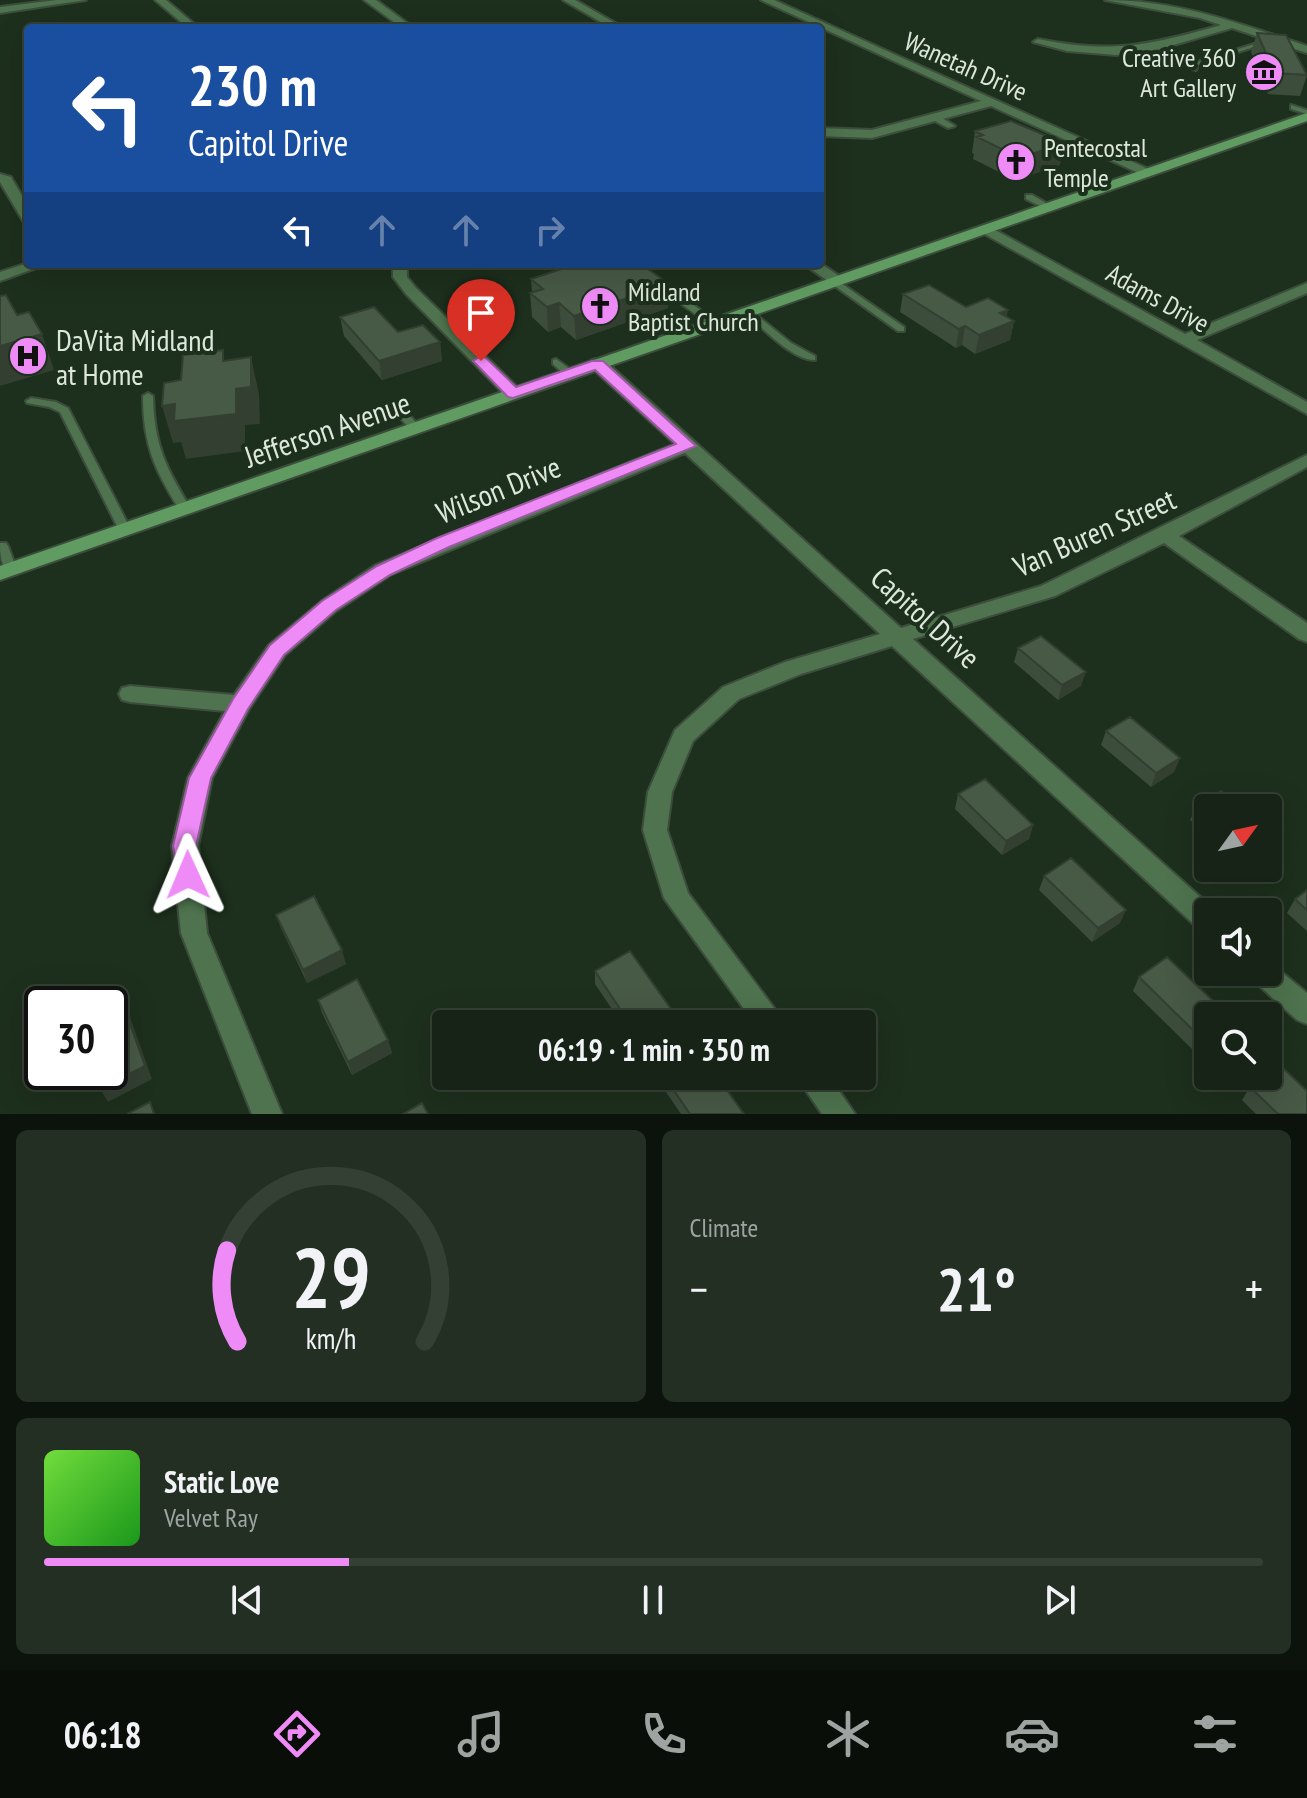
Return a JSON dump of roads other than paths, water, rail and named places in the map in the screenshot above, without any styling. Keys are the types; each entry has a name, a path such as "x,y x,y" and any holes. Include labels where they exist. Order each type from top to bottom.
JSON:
{"street":[{"path":"0,10 81,0"},
{"path":"160,0 189,24"},
{"path":"369,0 403,24"},
{"path":"568,0 612,24"},
{"name":"Wanetah Drive","path":"766,0 819,24"},
{"path":"1110,0 1202,15 1307,50"},
{"path":"1038,42 1085,53 1118,54 1149,49 1235,24"},
{"name":"Wanetah Drive","path":"824,26 1148,172"},
{"path":"824,132 872,134 992,102"},
{"name":"Jefferson Avenue","path":"6,572 1148,172 1303,112"},
{"path":"0,178 6,180 24,211"},
{"name":"Adams Drive","path":"986,229 1307,409"},
{"path":"0,277 28,268"},
{"path":"400,268 400,277 411,291 513,393"},
{"path":"817,268 836,282"},
{"path":"1184,340 1307,288"},
{"name":"Capitol Drive","path":"598,364 1194,908"},
{"name":"Wilson Drive","path":"267,1114 194,933 185,846 200,778 240,704 277,650 329,606 383,570 687,446"},
{"name":"Van Buren Street","path":"761,1010 677,898 655,830 660,792 683,736 731,693 793,668 1048,591 1165,535 1307,460"},
{"path":"1165,535 1307,634"},
{"path":"130,694 240,704"},
{"path":"1279,986 1307,1011"},
{"path":"822,1090 840,1114"}],"lane":[{"path":"1194,69 1195,64 1277,39"},
{"path":"936,118 951,126"},
{"path":"1029,197 1049,207"},
{"path":"650,277 714,324"},
{"path":"836,282 901,329"},
{"path":"749,312 788,345 812,358"},
{"path":"556,362 570,374"},
{"path":"148,396 147,428 154,454 185,509"},
{"path":"31,401 52,404 64,410 125,530"},
{"path":"398,409 415,428"},
{"path":"2,546 6,572"}],"place":[{"name":"Creative 360 Art Gallery","path":"1264,72"},
{"name":"Pentecostal Temple","path":"1016,162"},
{"name":"Midland Baptist Church","path":"600,306"},
{"name":"DaVita Midland at Home","path":"28,356"}]}
